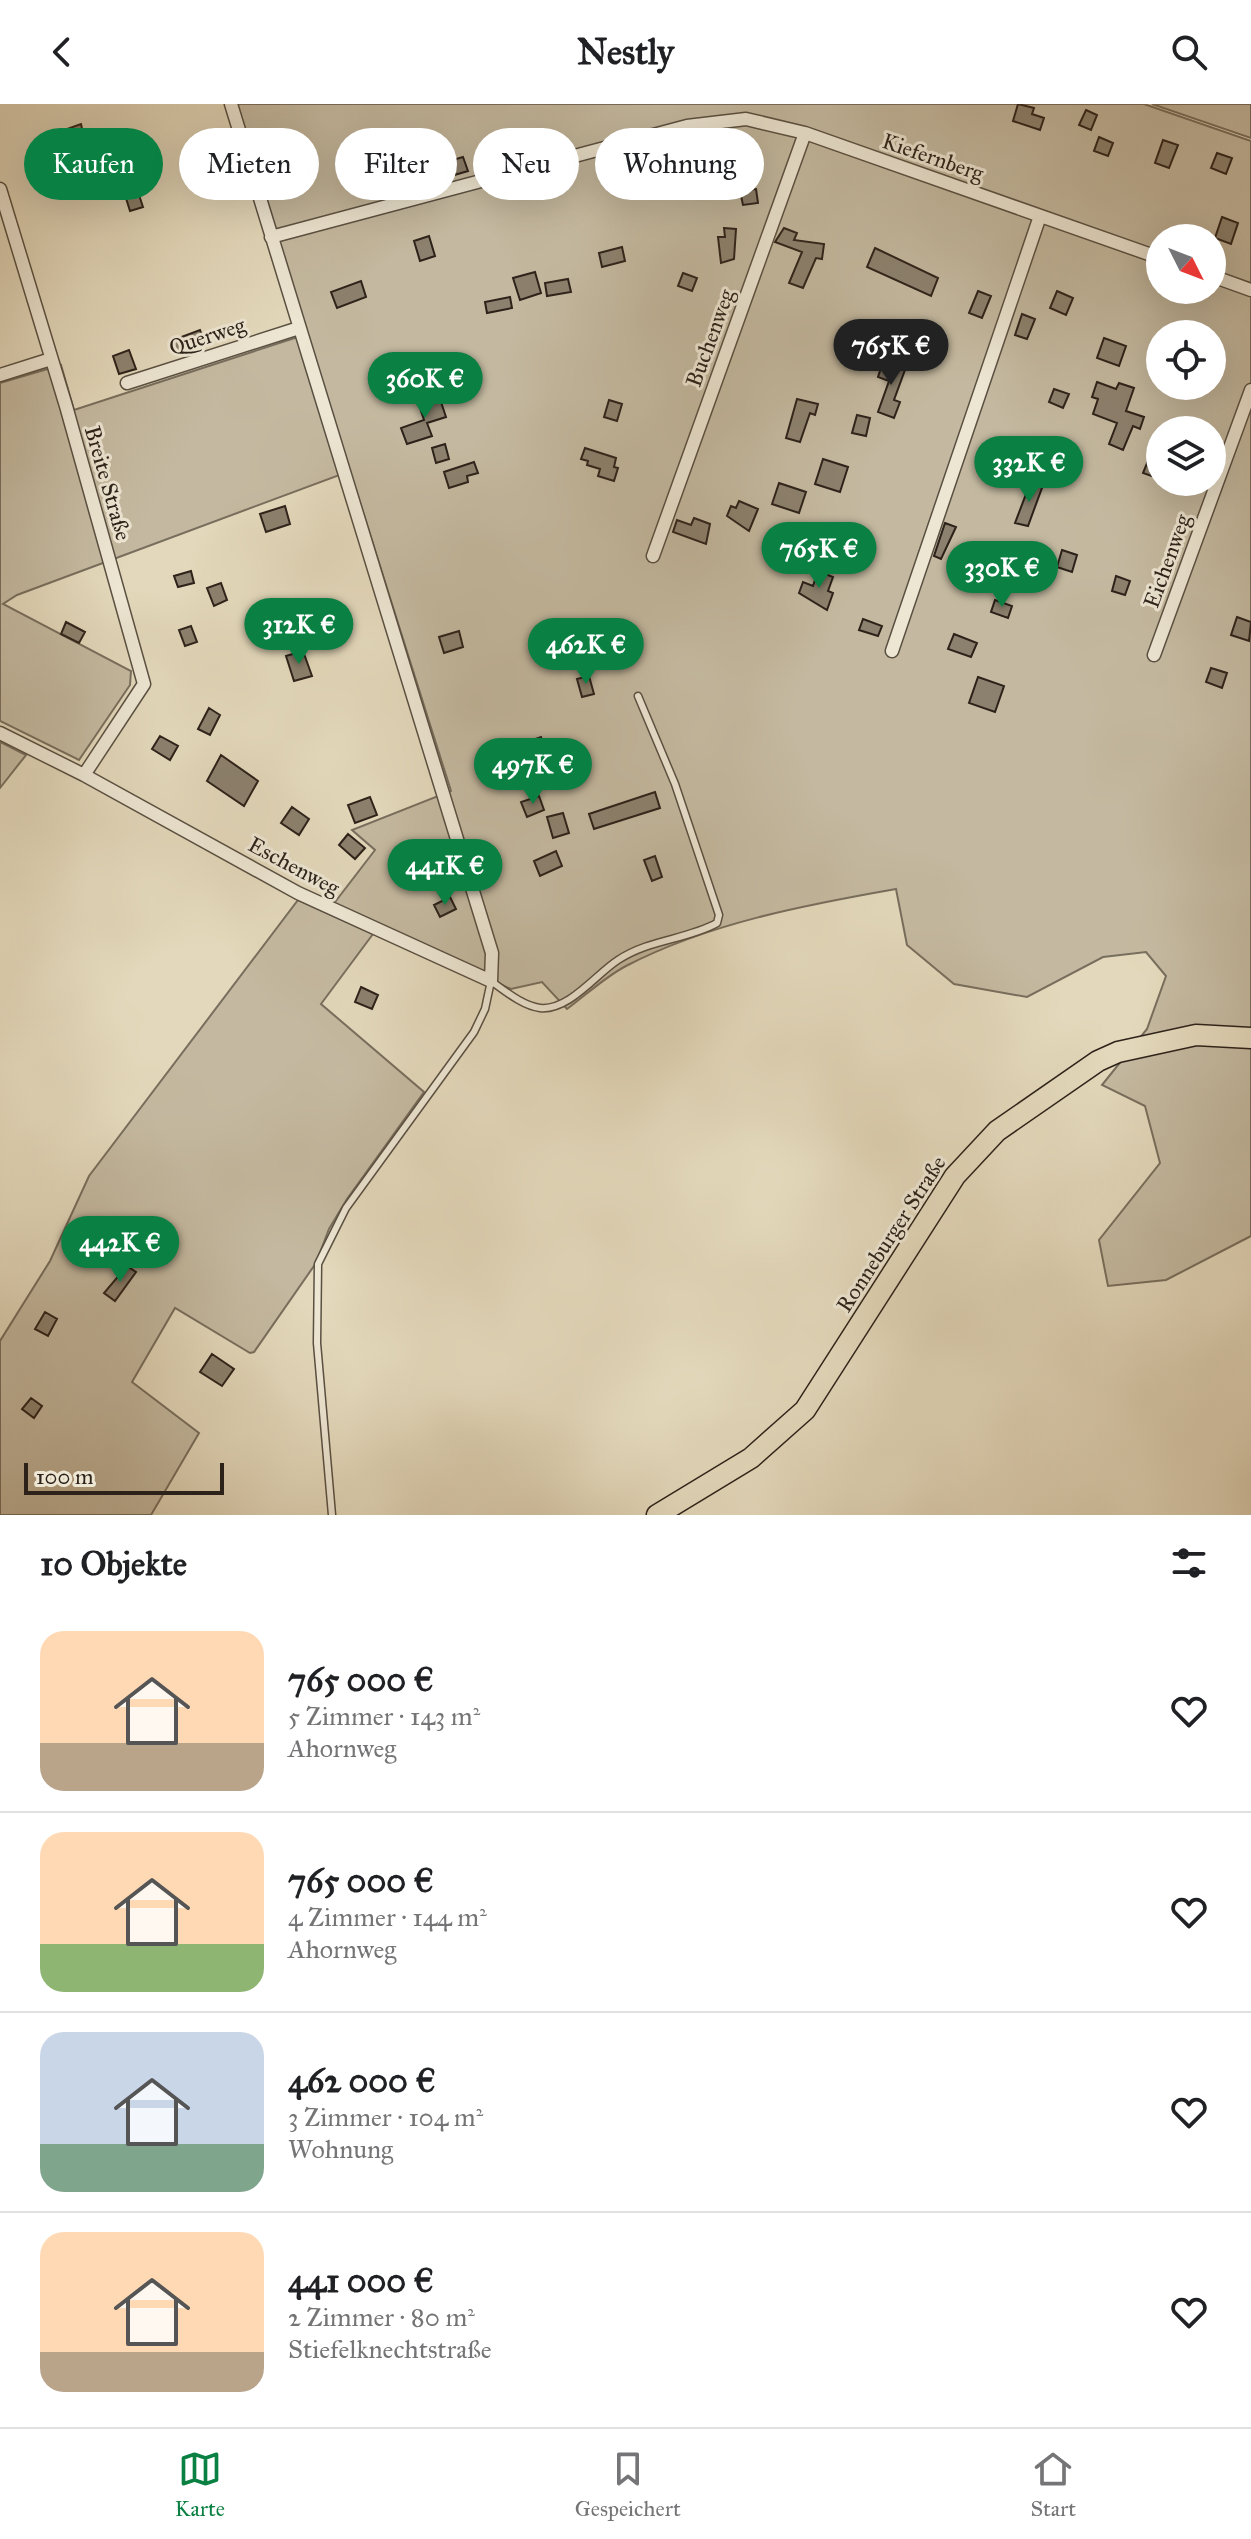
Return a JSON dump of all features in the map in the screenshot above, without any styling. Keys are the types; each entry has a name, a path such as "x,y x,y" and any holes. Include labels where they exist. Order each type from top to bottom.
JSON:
{"main road":[{"name":"Ronneburger Straße","path":"657,1515 751,1458 805,1410 955,1176 997,1131 1098,1061 1118,1052 1196,1035 1251,1038"}],"street":[{"path":"231,104 492,953 491,981"},
{"name":"Kiefernberg","path":"271,237 687,126 746,119 805,133 1146,253"},
{"name":"Buchenweg","path":"653,556 805,133"},
{"name":"Breite Straße","path":"0,189 144,684 84,775"},
{"path":"892,651 1040,216"},
{"path":"1226,281 1251,290"},
{"name":"Querweg","path":"127,383 299,328"},
{"path":"0,375 51,359"},
{"name":"Eichenweg","path":"1154,655 1251,390"},
{"name":"Eschenweg","path":"0,733 84,775 298,893 491,981"}],"lane":[{"path":"332,1515 316,1321 318,1264 346,1208 474,1032 485,1009 491,981 512,997 540,1008 554,1005 581,990 631,952 658,940 717,923 719,915 680,799 638,696"}],"shaded area":[{"path":"237,104 1144,104 1251,141 1251,1236 1166,1280 1108,1286 1099,1240 1160,1163 1145,1106 1102,1085 1147,1029 1166,976 1146,952 1103,957 1027,997 954,984 907,945 896,889 758,917 690,938 618,970 567,1009 542,982 511,989 332,906 375,850 352,830 451,791 350,471 17,595 3,604 131,671 130,685 79,760 0,721 0,383 61,365 74,410 307,334 266,200 319,200 319,128 244,128"},
{"path":"1152,104 1251,104 1251,138"},
{"path":"0,742 26,755 0,788"},
{"path":"298,900 373,934 321,1004 424,1092 347,1199 329,1229 316,1263 254,1352 250,1353 175,1308 132,1382 199,1433 151,1515 0,1515 0,1341 50,1261 89,1176"}],"building":[{"path":"1018,104 1034,108 1032,114 1044,118 1040,130 1013,121"},
{"path":"1086,110 1097,115 1091,130 1079,125"},
{"path":"1099,137 1113,143 1108,156 1094,151"},
{"path":"1163,140 1178,145 1169,168 1155,163"},
{"path":"1217,153 1232,158 1226,174 1211,168"},
{"path":"463,157 468,171 457,174 457,159"},
{"path":"127,200 141,200 143,207 130,211"},
{"path":"742,200 758,200 758,203 743,205"},
{"path":"1222,217 1238,223 1231,244 1226,242 1226,224 1220,224"},
{"path":"724,228 736,229 734,259 721,263 718,237 725,237"},
{"path":"784,228 797,233 794,240 824,244 822,259 816,258 803,288 789,283 802,252 775,242"},
{"path":"429,236 435,256 420,261 414,241"},
{"path":"622,247 625,261 602,267 599,253"},
{"path":"875,248 938,278 931,296 867,267"},
{"path":"535,272 541,293 520,300 513,278"},
{"path":"683,273 697,278 692,291 678,286"},
{"path":"568,279 571,292 547,296 545,283"},
{"path":"361,281 366,297 337,308 331,292"},
{"path":"978,291 991,296 982,318 969,313"},
{"path":"1057,291 1073,298 1066,315 1050,308"},
{"path":"510,297 512,308 487,313 485,302"},
{"path":"1022,314 1035,319 1027,339 1015,335"},
{"path":"200,330 205,345 177,354 173,340"},
{"path":"1104,338 1126,346 1119,366 1097,358"},
{"path":"129,350 136,369 119,374 113,356"},
{"path":"884,359 906,367 894,400 900,402 894,418 878,412 889,381 878,377"},
{"path":"1097,382 1116,389 1119,383 1134,388 1126,411 1144,417 1140,429 1133,426 1123,450 1109,444 1117,423 1093,414 1098,399 1092,397"},
{"path":"1054,389 1069,394 1063,408 1049,402"},
{"path":"439,396 446,417 427,423 432,436 407,444 401,428 424,420 418,402"},
{"path":"797,399 818,404 815,415 810,413 800,442 786,438"},
{"path":"609,400 622,404 617,421 604,417"},
{"path":"857,415 870,418 866,436 852,433"},
{"path":"445,444 449,459 436,463 432,448"},
{"path":"585,448 616,458 614,467 618,468 614,481 598,476 600,469 587,465 588,461 581,459"},
{"path":"823,459 848,467 840,492 815,484"},
{"path":"474,462 478,473 467,476 468,482 449,488 444,472"},
{"path":"1031,481 1043,485 1028,526 1015,523"},
{"path":"779,483 806,492 799,513 772,504"},
{"path":"739,501 758,509 749,531 727,516 731,506 736,508"},
{"path":"285,506 290,524 266,532 260,514"},
{"path":"694,518 710,524 706,544 673,532 677,520 691,525"},
{"path":"945,523 956,527 941,559 934,556"},
{"path":"1062,550 1077,555 1072,572 1057,567"},
{"path":"1007,561 1046,572 1043,582 1021,574 1018,583 1002,578"},
{"path":"191,571 194,583 178,587 174,576"},
{"path":"818,571 833,577 828,591 833,593 827,610 799,593 803,582 813,586"},
{"path":"1116,576 1130,581 1125,595 1112,591"},
{"path":"221,583 227,600 214,606 207,588"},
{"path":"995,600 1012,606 1008,618 991,612"},
{"path":"323,617 328,634 305,641 300,625"},
{"path":"1237,617 1251,622 1249,641 1231,635"},
{"path":"863,619 882,626 878,636 859,630"},
{"path":"66,622 85,632 79,643 61,634"},
{"path":"191,626 197,642 185,646 179,630"},
{"path":"459,631 463,647 444,653 439,637"},
{"path":"954,634 977,643 971,657 948,649"},
{"path":"303,651 312,676 294,681 286,656"},
{"path":"1211,668 1227,673 1222,688 1206,682"},
{"path":"589,676 594,694 582,697 577,679"},
{"path":"978,677 1004,686 995,712 969,703"},
{"path":"209,708 220,715 210,735 198,729"},
{"path":"160,736 178,746 170,760 152,749"},
{"path":"541,737 546,752 518,762 512,747"},
{"path":"221,755 258,781 244,806 207,781"},
{"path":"655,792 660,808 594,829 589,814"},
{"path":"539,796 544,810 527,817 521,802"},
{"path":"370,797 377,815 355,823 348,805"},
{"path":"292,807 309,819 299,835 281,823"},
{"path":"563,813 569,833 553,838 547,817"},
{"path":"348,834 365,848 355,859 339,845"},
{"path":"556,851 562,866 540,876 534,861"},
{"path":"655,856 662,877 652,881 644,860"},
{"path":"450,897 456,909 440,917 434,905"},
{"path":"361,987 378,995 372,1009 355,1002"},
{"path":"127,1266 136,1272 115,1301 104,1293"},
{"path":"45,1312 57,1319 48,1336 35,1329"},
{"path":"212,1354 234,1369 222,1386 200,1372"},
{"path":"31,1398 42,1406 34,1418 22,1409"}]}
